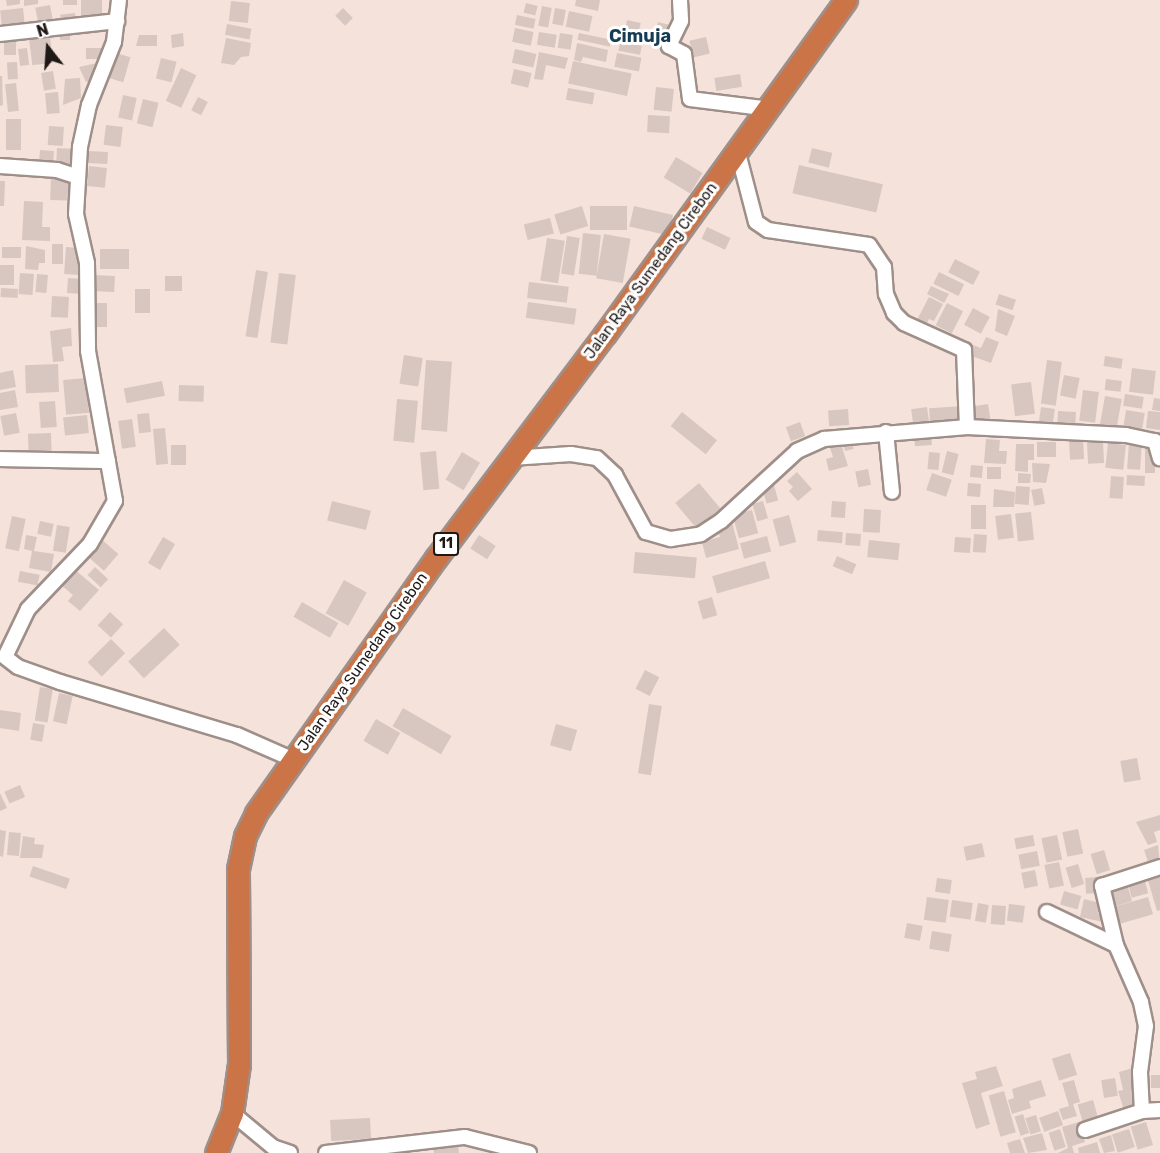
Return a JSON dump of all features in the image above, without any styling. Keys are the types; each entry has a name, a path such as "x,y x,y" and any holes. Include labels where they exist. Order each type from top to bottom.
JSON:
{"highway":[{"name":"Jalan Raya Sumedang Cirebon","path":"216,1153 232,1113 239,1064 241,982 238,869 245,836 256,813 511,458 770,109 846,0"}],"street":[{"path":"119,0 114,42 89,105 78,177 76,214 87,263 88,351 115,494 112,510 90,544 28,609 3,660 60,682 237,735 294,760"},
{"path":"680,0 681,21 669,46 684,54 690,99 770,109"},
{"path":"0,34 117,21"},
{"path":"738,153 756,222 768,230 869,245 884,267 886,294 894,313 904,323 964,350 967,427"},
{"path":"0,166 57,170 78,177"},
{"path":"511,458 571,454 597,459 615,475 646,532 671,539 701,534 721,521 797,451 824,439 967,427 1126,435 1158,440 1160,458"},
{"path":"886,432 892,492"},
{"path":"0,459 108,461"},
{"path":"1142,1111 1140,1072 1146,1026 1141,1002 1116,945 1102,886 1160,867"},
{"path":"1047,912 1116,945"},
{"path":"1084,1130 1142,1111 1160,1110"},
{"path":"232,1113 267,1148 290,1153"},
{"path":"326,1153 465,1137 529,1153"}],"building":[{"path":"6,0 20,0 20,4 7,6"},
{"path":"24,0 38,0 38,4 24,6"},
{"path":"63,0 77,0 77,5 63,5"},
{"path":"81,0 102,0 102,19 81,19"},
{"path":"576,0 600,0 598,11 575,6"},
{"path":"231,1 250,3 248,23 229,21"},
{"path":"526,3 538,6 535,16 524,13"},
{"path":"50,5 53,21 38,24 35,8"},
{"path":"542,6 552,8 548,28 538,26"},
{"path":"23,8 25,27 2,29 0,10"},
{"path":"343,8 353,18 345,26 335,16"},
{"path":"555,8 566,10 563,26 552,24"},
{"path":"569,11 592,16 589,32 566,27"},
{"path":"75,13 76,21 61,23 60,15"},
{"path":"517,15 536,19 534,29 515,25"},
{"path":"627,20 641,23 637,39 624,36"},
{"path":"658,22 669,25 664,42 653,39"},
{"path":"227,24 252,29 249,40 225,35"},
{"path":"515,28 534,32 531,46 512,42"},
{"path":"60,30 70,30 70,40 60,40"},
{"path":"539,32 557,35 555,48 537,45"},
{"path":"183,33 184,46 172,48 171,35"},
{"path":"560,33 573,35 570,50 558,48"},
{"path":"579,33 611,40 610,47 578,40"},
{"path":"139,35 157,35 157,46 136,46"},
{"path":"50,37 53,63 32,65 29,40"},
{"path":"706,37 710,54 693,57 689,41"},
{"path":"226,38 251,43 249,56 241,57 234,65 221,63"},
{"path":"4,39 16,39 16,55 4,55"},
{"path":"620,42 642,46 640,55 618,51"},
{"path":"577,43 608,50 606,62 583,57 581,62 574,60"},
{"path":"27,48 29,65 20,66 18,49"},
{"path":"86,48 104,48 104,59 86,59"},
{"path":"515,49 536,54 533,68 512,63"},
{"path":"539,52 568,58 565,69 546,65 543,80 534,79"},
{"path":"116,53 130,57 123,82 109,78"},
{"path":"617,53 642,58 639,72 614,67"},
{"path":"161,58 177,62 171,82 156,78"},
{"path":"573,61 632,73 627,96 568,83"},
{"path":"17,62 18,79 8,80 7,63"},
{"path":"97,63 100,79 86,82 79,67"},
{"path":"181,68 196,75 181,108 166,101"},
{"path":"514,69 532,73 528,88 511,84"},
{"path":"53,71 56,89 44,91 41,73"},
{"path":"740,74 742,87 716,91 714,78"},
{"path":"0,76 2,76 3,105 0,106"},
{"path":"80,78 81,98 63,105 65,79"},
{"path":"16,83 19,111 8,112 5,84"},
{"path":"656,87 674,89 671,112 654,110"},
{"path":"568,88 595,93 593,105 566,100"},
{"path":"58,92 60,113 47,114 45,93"},
{"path":"123,95 137,98 132,120 118,117"},
{"path":"198,97 208,102 201,115 191,110"},
{"path":"143,99 159,103 152,127 137,123"},
{"path":"648,115 670,116 669,133 647,132"},
{"path":"6,119 21,119 21,150 6,150"},
{"path":"106,125 123,127 120,147 104,145"},
{"path":"49,126 64,127 63,146 48,145"},
{"path":"57,148 75,149 74,166 56,165"},
{"path":"812,148 832,153 829,168 808,163"},
{"path":"40,150 54,151 53,165 39,164"},
{"path":"89,151 108,152 107,164 88,163"},
{"path":"676,157 703,173 690,194 664,178"},
{"path":"799,165 883,184 876,213 792,193"},
{"path":"89,166 107,168 105,188 87,186"},
{"path":"51,176 74,177 73,201 50,200"},
{"path":"0,181 5,181 4,206 0,206"},
{"path":"24,201 43,202 42,227 50,227 50,241 22,240"},
{"path":"582,206 588,226 560,235 554,214"},
{"path":"590,206 627,206 627,230 590,230"},
{"path":"634,206 673,215 668,235 629,226"},
{"path":"550,218 554,234 528,240 524,225"},
{"path":"707,227 731,238 725,250 702,239"},
{"path":"583,233 601,235 597,276 579,274"},
{"path":"604,234 631,239 623,283 596,278"},
{"path":"567,236 580,238 574,276 561,274"},
{"path":"547,238 565,241 558,283 540,280"},
{"path":"52,244 63,244 63,264 52,264"},
{"path":"26,246 45,250 45,263 39,263 38,270 25,269"},
{"path":"2,247 21,247 21,258 2,258"},
{"path":"66,247 81,248 79,275 64,274"},
{"path":"100,249 129,249 129,269 100,269"},
{"path":"955,259 980,272 973,285 948,272"},
{"path":"0,265 14,265 14,285 0,285"},
{"path":"256,270 268,272 257,338 246,336"},
{"path":"939,272 964,284 958,296 933,284"},
{"path":"20,273 34,274 33,295 19,294"},
{"path":"279,273 296,275 287,345 270,342"},
{"path":"37,274 48,275 46,293 35,292"},
{"path":"94,275 115,276 114,292 93,291"},
{"path":"165,276 182,276 182,291 165,291"},
{"path":"68,278 81,279 80,294 67,293"},
{"path":"529,282 569,287 567,303 527,298"},
{"path":"931,286 949,294 944,303 927,294"},
{"path":"1,288 18,289 18,298 1,297"},
{"path":"135,289 150,289 150,313 135,313"},
{"path":"999,294 1016,300 1012,310 995,304"},
{"path":"52,296 69,297 68,318 51,317"},
{"path":"929,297 943,304 934,321 929,319 926,325 917,320"},
{"path":"528,302 577,309 574,325 526,318"},
{"path":"94,303 107,303 107,327 94,327"},
{"path":"947,303 963,311 952,333 936,325"},
{"path":"973,308 990,317 981,334 964,325"},
{"path":"998,309 1015,316 1007,336 995,331"},
{"path":"71,328 72,346 62,347 64,361 53,362 50,331"},
{"path":"986,337 999,342 991,363 966,354 970,344 981,348"},
{"path":"404,355 423,358 418,387 399,384"},
{"path":"1105,356 1123,359 1121,369 1103,366"},
{"path":"426,360 452,362 447,432 421,430"},
{"path":"1047,360 1062,362 1056,406 1041,404"},
{"path":"58,364 59,392 26,393 25,365"},
{"path":"1132,368 1156,371 1153,395 1129,392"},
{"path":"13,370 16,387 0,390 0,373"},
{"path":"1064,375 1080,378 1076,399 1060,396"},
{"path":"86,378 89,413 66,415 63,380"},
{"path":"1106,379 1122,381 1121,392 1105,390"},
{"path":"162,381 165,396 127,403 124,388"},
{"path":"1031,382 1035,414 1015,416 1011,384"},
{"path":"179,385 204,386 203,402 178,401"},
{"path":"15,390 18,407 0,410 0,393"},
{"path":"1083,390 1099,392 1095,423 1079,421"},
{"path":"1125,394 1144,397 1142,409 1123,406"},
{"path":"1105,396 1122,399 1117,428 1100,425"},
{"path":"1154,398 1160,399 1160,411 1152,410"},
{"path":"397,399 418,401 414,443 393,441"},
{"path":"55,401 57,427 41,428 39,402"},
{"path":"988,404 991,423 975,425 972,407"},
{"path":"963,406 964,420 930,422 929,408"},
{"path":"927,407 929,422 913,424 911,409"},
{"path":"1041,407 1055,409 1052,431 1038,429"},
{"path":"848,409 849,425 829,426 828,410"},
{"path":"1126,410 1145,413 1142,429 1123,426"},
{"path":"1058,411 1076,412 1075,429 1057,428"},
{"path":"1148,411 1160,412 1160,430 1146,428"},
{"path":"682,412 717,440 706,454 671,426"},
{"path":"16,413 20,433 4,436 0,416"},
{"path":"149,413 151,432 139,433 137,414"},
{"path":"87,415 89,433 65,435 63,418"},
{"path":"132,419 136,447 122,449 118,421"},
{"path":"800,422 805,436 791,441 786,427"},
{"path":"165,428 168,464 156,465 153,429"},
{"path":"931,432 932,445 915,446 914,433"},
{"path":"51,433 52,457 29,458 28,434"},
{"path":"851,438 854,449 845,451 842,440"},
{"path":"986,439 1000,440 999,451 1007,451 1006,464 984,463"},
{"path":"1083,439 1084,459 1070,460 1069,440"},
{"path":"1037,442 1056,442 1056,457 1037,457"},
{"path":"1103,442 1104,463 1088,464 1087,443"},
{"path":"1129,442 1142,443 1140,470 1127,469"},
{"path":"1108,443 1126,445 1123,470 1105,468"},
{"path":"841,444 848,466 829,471 826,459 833,457 830,448"},
{"path":"1016,444 1034,444 1034,460 1028,460 1028,472 1015,471"},
{"path":"171,445 186,445 186,465 171,465"},
{"path":"1145,449 1155,449 1155,473 1145,473"},
{"path":"436,451 439,489 423,490 420,452"},
{"path":"947,451 959,454 953,475 942,472"},
{"path":"462,452 480,463 464,490 446,479"},
{"path":"929,452 940,453 938,470 928,469"},
{"path":"1032,463 1050,464 1046,483 1033,482"},
{"path":"971,465 983,466 982,478 970,477"},
{"path":"987,467 1001,467 1001,479 987,479"},
{"path":"868,469 871,485 858,487 855,471"},
{"path":"797,472 812,489 798,501 789,491 793,487 787,481"},
{"path":"932,473 952,480 946,497 926,490"},
{"path":"1018,473 1031,474 1030,483 1018,483"},
{"path":"1127,475 1145,476 1144,486 1126,485"},
{"path":"1111,476 1124,477 1122,499 1109,498"},
{"path":"699,483 720,508 696,528 675,503"},
{"path":"968,483 981,484 980,497 967,496"},
{"path":"774,485 778,500 767,504 762,488"},
{"path":"1016,486 1030,487 1029,505 1015,504"},
{"path":"1042,488 1045,504 1034,506 1031,490"},
{"path":"994,489 1015,492 1014,507 993,507"},
{"path":"332,501 371,511 366,530 327,520"},
{"path":"763,501 768,518 757,521 752,504"},
{"path":"832,501 846,502 845,518 831,517"},
{"path":"971,505 986,505 986,529 971,529"},
{"path":"864,509 881,510 880,533 863,532"},
{"path":"752,510 758,533 739,538 733,515"},
{"path":"1031,512 1034,540 1018,542 1015,514"},
{"path":"1011,514 1014,538 998,540 995,516"},
{"path":"789,515 796,542 780,546 773,519"},
{"path":"12,516 26,519 19,551 5,548"},
{"path":"40,521 54,524 51,537 37,534"},
{"path":"732,522 739,549 706,558 702,542 720,537 717,526"},
{"path":"57,525 70,527 66,553 53,551"},
{"path":"818,530 843,532 842,543 817,541"},
{"path":"846,533 861,534 860,546 845,545"},
{"path":"974,534 987,535 986,553 973,552"},
{"path":"26,535 37,537 34,551 54,554 51,572 29,568 32,551 24,549"},
{"path":"479,535 496,546 487,559 470,548"},
{"path":"767,536 771,551 744,559 740,543"},
{"path":"163,537 175,544 160,570 148,563"},
{"path":"955,537 971,538 970,553 954,552"},
{"path":"101,539 118,554 104,571 87,556"},
{"path":"869,540 900,543 898,560 867,557"},
{"path":"635,552 697,557 695,578 633,573"},
{"path":"837,556 856,564 852,574 833,566"},
{"path":"765,561 770,578 717,593 712,576"},
{"path":"95,567 108,579 101,587 87,575"},
{"path":"74,569 99,590 80,611 68,601 73,595 60,584"},
{"path":"20,571 40,575 38,586 18,582"},
{"path":"344,580 367,593 348,626 326,613"},
{"path":"712,597 717,615 703,619 698,601"},
{"path":"302,602 338,623 330,638 294,617"},
{"path":"110,612 123,624 111,637 98,625"},
{"path":"164,628 180,645 144,678 128,661"},
{"path":"111,639 125,653 102,676 88,662"},
{"path":"645,670 659,677 650,696 635,689"},
{"path":"40,687 53,689 48,723 35,721"},
{"path":"59,693 73,696 67,724 53,721"},
{"path":"649,704 662,706 651,775 638,773"},
{"path":"403,708 451,736 441,754 392,726"},
{"path":"0,710 21,713 19,731 0,728"},
{"path":"376,719 400,733 388,755 364,741"},
{"path":"33,723 45,725 42,742 30,740"},
{"path":"556,724 577,730 571,751 550,745"},
{"path":"1137,758 1141,780 1124,783 1120,761"},
{"path":"20,785 25,797 9,804 4,792"},
{"path":"0,793 7,808 0,811"},
{"path":"1160,815 1160,830 1154,832 1157,842 1148,845 1136,822"},
{"path":"1078,829 1083,853 1068,857 1062,832"},
{"path":"0,830 6,831 3,857 0,856"},
{"path":"9,832 21,833 19,856 7,855"},
{"path":"1033,835 1035,846 1016,849 1014,838"},
{"path":"1057,835 1062,859 1047,863 1041,838"},
{"path":"23,836 35,838 34,844 44,845 42,858 20,858"},
{"path":"982,843 985,857 966,861 963,847"},
{"path":"1158,845 1160,864 1150,868 1144,850"},
{"path":"1104,850 1110,870 1097,874 1091,854"},
{"path":"1037,851 1040,866 1021,869 1018,855"},
{"path":"1059,862 1064,885 1049,889 1044,865"},
{"path":"1078,864 1084,884 1072,888 1066,868"},
{"path":"33,866 70,879 66,889 29,876"},
{"path":"1035,870 1038,886 1024,888 1021,873"},
{"path":"1160,873 1160,910 1157,911 1147,877"},
{"path":"1143,874 1148,893 1132,898 1127,878"},
{"path":"1098,877 1099,893 1086,894 1085,878"},
{"path":"937,878 952,880 950,894 935,892"},
{"path":"1126,881 1132,901 1114,907 1108,887"},
{"path":"1064,891 1081,896 1077,909 1060,904"},
{"path":"927,897 949,900 946,923 924,920"},
{"path":"1148,897 1153,914 1118,924 1113,907"},
{"path":"1084,899 1100,903 1098,914 1104,915 1103,922 1080,917"},
{"path":"952,900 973,903 970,920 950,917"},
{"path":"978,903 989,905 986,923 975,921"},
{"path":"1009,904 1025,906 1023,923 1007,921"},
{"path":"992,905 1006,906 1005,925 991,924"},
{"path":"907,923 923,926 920,941 904,938"},
{"path":"932,931 952,934 949,952 929,949"},
{"path":"1070,1053 1077,1075 1059,1081 1052,1059"},
{"path":"996,1066 1003,1086 981,1093 990,1124 976,1129 962,1083 977,1079 975,1072"},
{"path":"1133,1068 1138,1086 1132,1087 1138,1106 1124,1110 1118,1091 1123,1090 1119,1072"},
{"path":"1151,1075 1160,1075 1160,1088 1151,1088"},
{"path":"1115,1078 1118,1096 1104,1098 1101,1080"},
{"path":"1041,1080 1046,1096 1029,1101 1031,1108 1012,1114 1008,1100 1014,1098 1012,1089"},
{"path":"1074,1080 1080,1102 1073,1104 1077,1116 1063,1120 1059,1109 1069,1106 1062,1083"},
{"path":"1004,1091 1016,1132 1000,1137 989,1095"},
{"path":"1093,1100 1099,1121 1084,1126 1078,1104"},
{"path":"1058,1111 1063,1125 1044,1132 1039,1118"},
{"path":"1023,1114 1029,1133 1021,1136 1014,1117"},
{"path":"1036,1115 1041,1131 1030,1134 1025,1118"},
{"path":"370,1118 371,1139 331,1141 330,1120"},
{"path":"1079,1122 1085,1142 1072,1146 1074,1153 1058,1153 1068,1148 1062,1127"},
{"path":"1146,1122 1153,1145 1138,1150 1131,1127"},
{"path":"1060,1129 1066,1147 1054,1151 1049,1133"},
{"path":"1129,1129 1135,1147 1118,1153 1112,1135"},
{"path":"1042,1133 1047,1150 1028,1153 1023,1138"},
{"path":"1111,1135 1115,1151 1104,1153 1099,1139"},
{"path":"1020,1139 1025,1153 1010,1153 1007,1143"},
{"path":"1097,1142 1100,1153 1079,1153 1078,1148"},
{"path":"458,1144 459,1153 434,1153 433,1146"}],"district":[{"name":"Cimuja","path":"640,36"}]}
